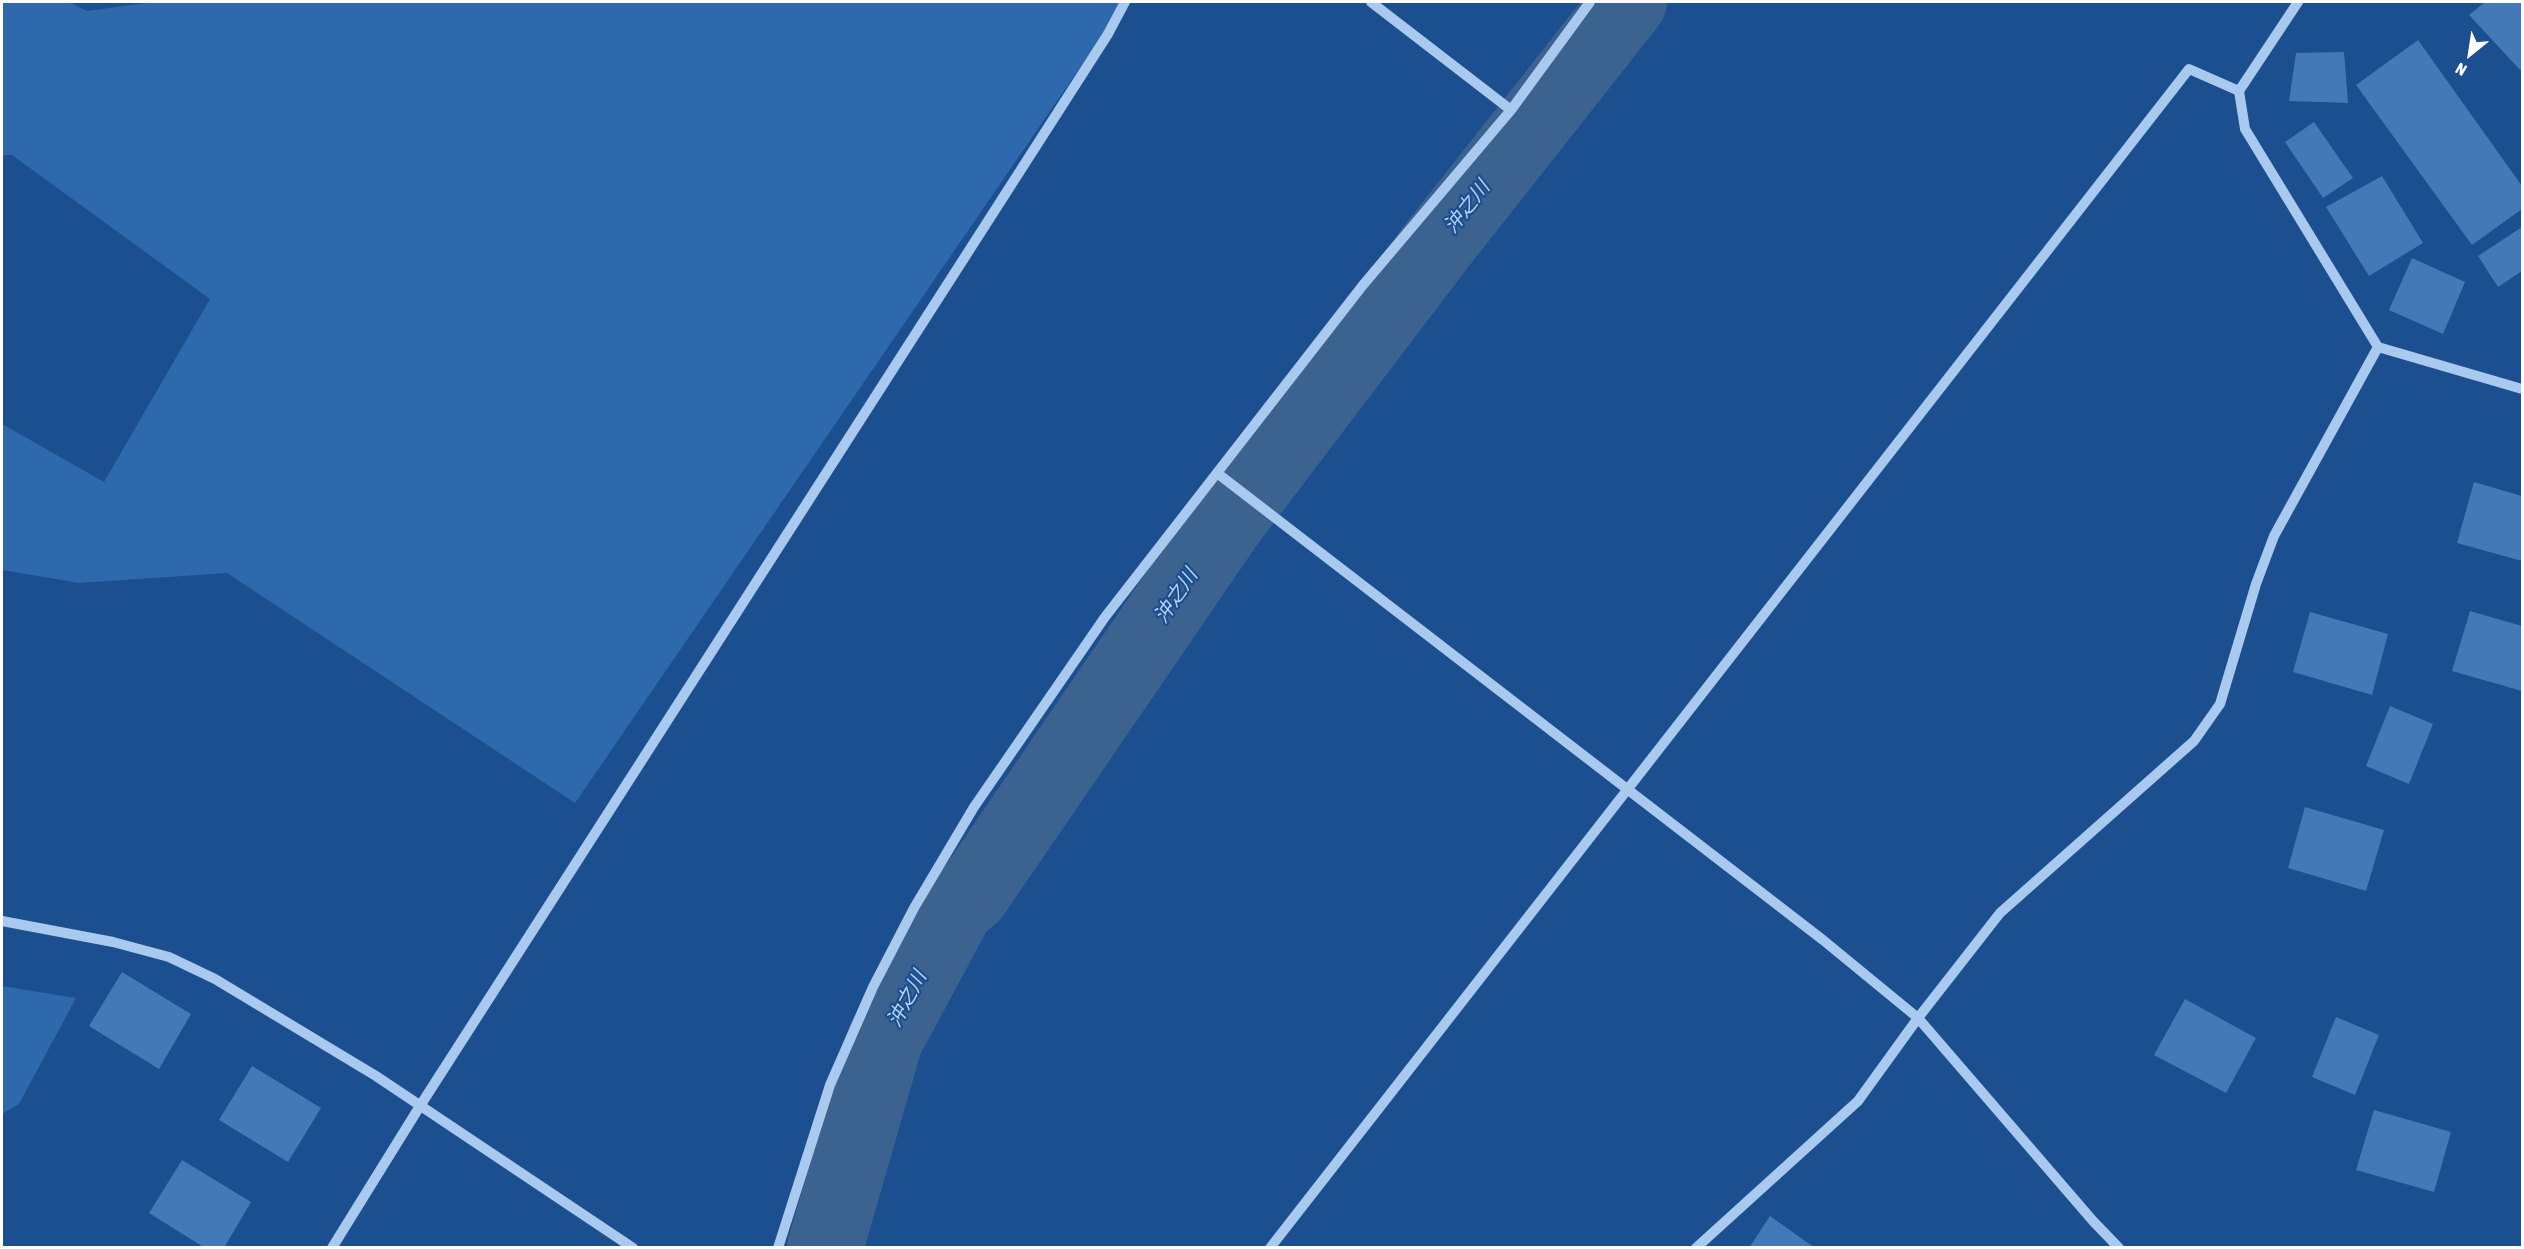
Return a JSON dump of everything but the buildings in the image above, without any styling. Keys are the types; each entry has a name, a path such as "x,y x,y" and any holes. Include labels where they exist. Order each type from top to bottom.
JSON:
{"street":[{"path":"332,1248 420,1106 1096,53 1125,2"},
{"path":"1371,2 1511,110"},
{"path":"778,1248 830,1085 873,987 914,908 974,807 1105,616 1363,285 1511,110 1590,2"},
{"path":"2298,2 2240,91 2245,129 2378,347 2523,389"},
{"path":"1270,1248 2189,69 2240,91"},
{"path":"1696,1248 1858,1101 1917,1018 2000,913 2194,741 2220,704 2256,584 2274,536 2378,347"},
{"path":"1217,472 1823,940 1917,1018 2119,1248"},
{"path":"2,921 113,942 170,957 215,979 420,1106 633,1248"}],"shaded area":[{"path":"2,2 69,2 87,11 153,2 1125,2 575,803 227,573 79,583 2,570 2,424 104,482 210,299 12,155 2,155"},
{"path":"2,986 76,998 19,1104 2,1114"}],"waterway":[{"name":"沖之川","path":"825,1248 885,1040 956,908 972,894 1226,523 1438,244 1629,2"}]}
